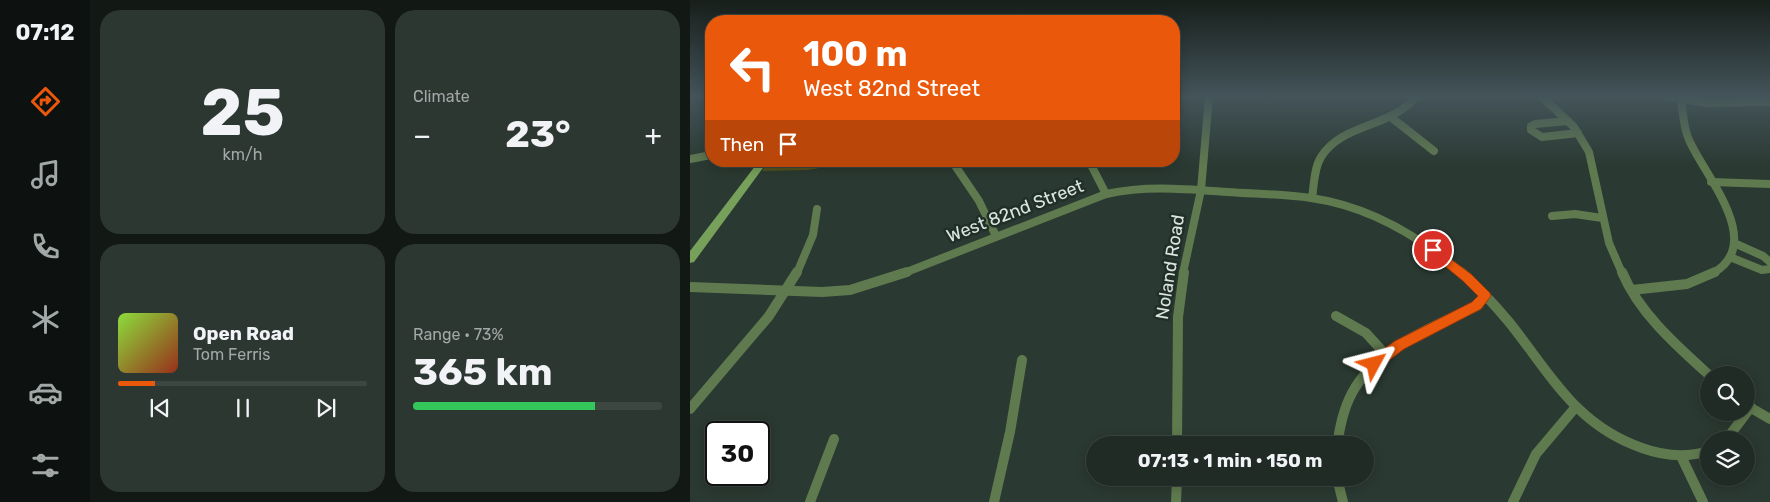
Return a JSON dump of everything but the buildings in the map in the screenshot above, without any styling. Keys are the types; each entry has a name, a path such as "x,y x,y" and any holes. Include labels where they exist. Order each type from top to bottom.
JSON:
{"main road":[{"path":"690,259 759,167"}],"street":[{"name":"Noland Road","path":"1177,436 1178,317 1182,282 1201,190 1207,119"},
{"path":"1312,198 1318,164 1332,144 1350,133 1388,119"},
{"path":"1394,119 1434,152"},
{"path":"1632,290 1689,284 1700,281 1718,271 1730,257 1734,243 1731,220 1690,143 1684,119"},
{"path":"1578,133 1542,137 1531,130 1531,126 1568,121 1578,133 1593,164 1602,218 1616,262 1632,290 1654,321 1700,367"},
{"path":"690,159 705,156"},
{"path":"956,167 979,201 996,236"},
{"path":"1092,167 1106,194"},
{"path":"1711,182 1770,184"},
{"name":"West 82nd Street","path":"690,287 838,291 870,285 1106,194 1136,187 1162,186 1312,198 1360,210 1402,230 1444,258 1485,296 1516,331 1574,409 1584,418 1618,439 1640,448 1681,456 1700,454"},
{"path":"690,409 760,327 786,291 808,249 817,209"},
{"path":"1552,216 1575,214 1602,218"},
{"path":"1734,243 1763,256 1770,262"},
{"path":"1730,257 1762,270 1770,269"},
{"path":"1339,436 1349,398 1362,378 1385,354 1477,306 1485,296"},
{"path":"1336,316 1366,333 1385,354"},
{"path":"994,502 1010,432 1022,360"},
{"path":"1513,502 1537,452 1548,438 1568,419 1574,409"},
{"path":"1755,410 1770,419"},
{"path":"810,502 834,439"},
{"path":"1681,456 1703,502"},
{"path":"1176,502 1177,486"},
{"path":"1339,486 1343,502"}],"shaded area":[{"path":"765,167 826,167 808,170 762,171"}],"route":[{"path":"1374,364 1399,345 1477,306 1485,296 1467,277 1433,250"}]}
